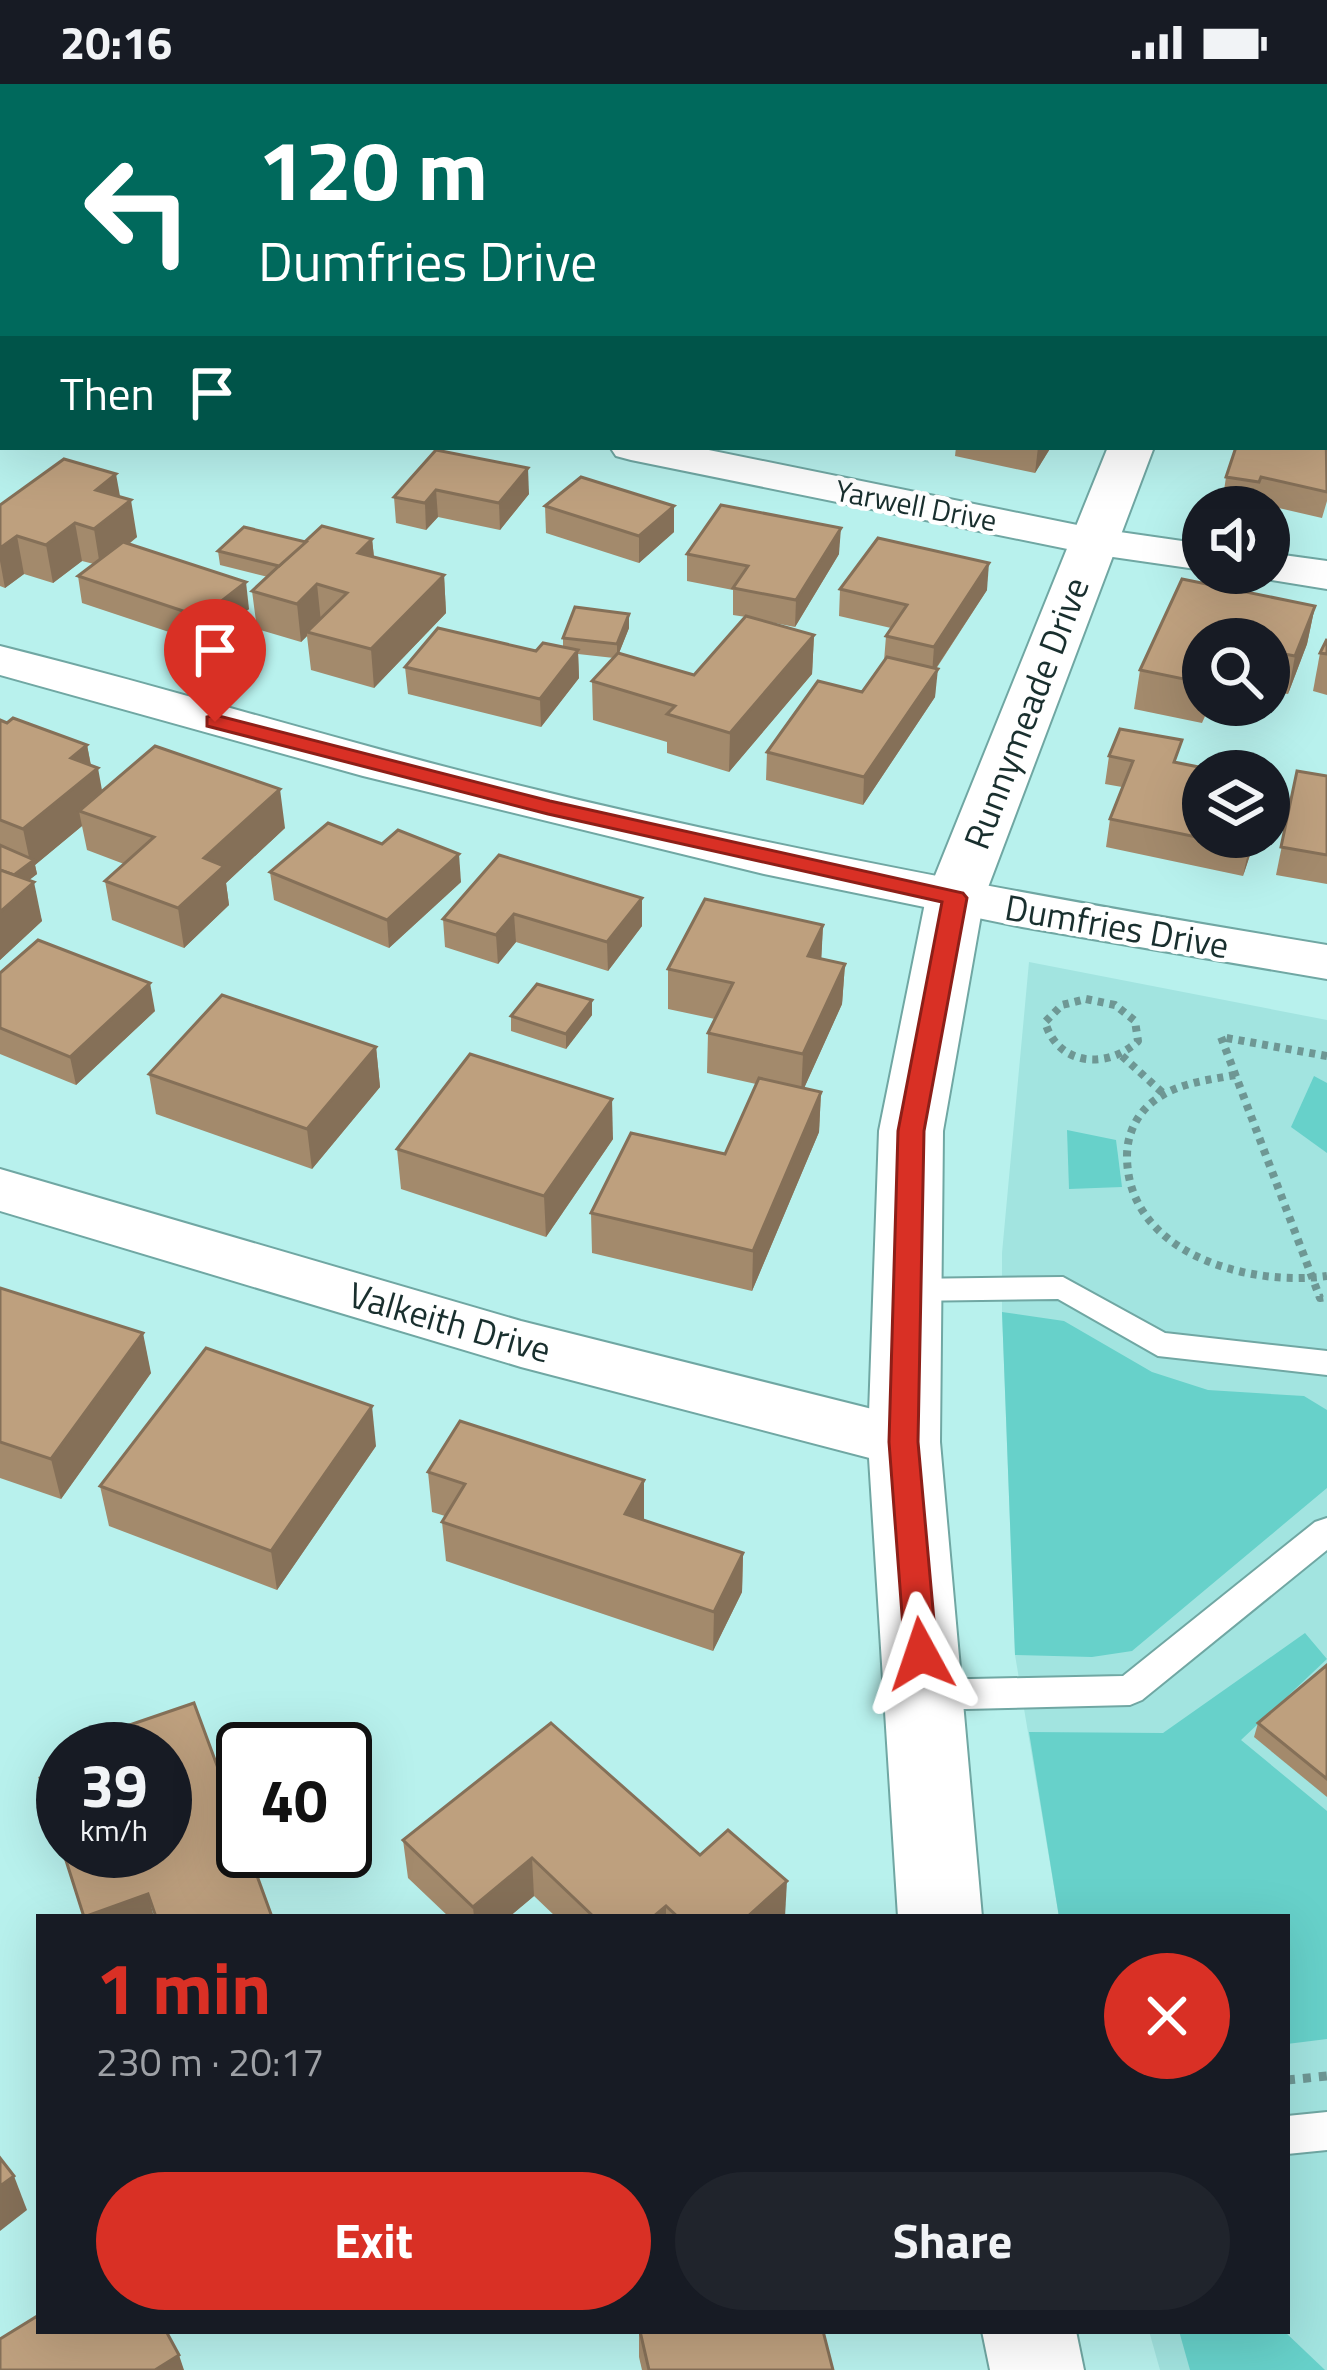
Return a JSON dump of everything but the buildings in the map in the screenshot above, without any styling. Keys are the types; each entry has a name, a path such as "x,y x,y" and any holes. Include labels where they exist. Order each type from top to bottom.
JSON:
{"street":[{"name":"Yarwell Drive","path":"646,450 1092,541 1182,554"},
{"name":"Runnymeade Drive","path":"940,1914 904,1442 911,1131 955,898 1130,450"},
{"path":"1290,570 1327,575"},
{"name":"Dumfries Drive","path":"0,660 173,711 548,808 955,898 1327,962"},
{"name":"Valkeith Drive","path":"0,1190 521,1344 904,1442"},
{"path":"1030,2334 1037,2370"}],"lane":[{"path":"908,1290 1064,1288 1158,1344 1327,1363"},
{"path":"925,1695 1130,1690 1327,1531"},
{"path":"1290,2135 1327,2131"}],"path":[{"path":"1072,1000 1115,1004 1139,1030 1138,1040 1122,1056 1093,1061 1063,1052 1046,1034 1049,1013 1072,1000"},
{"path":"1327,1056 1221,1037 1320,1298 1327,1297"},
{"path":"1122,1056 1165,1094"},
{"path":"1235,1075 1165,1094 1134,1118 1127,1134 1127,1168 1144,1214 1164,1233 1230,1271 1327,1276"},
{"path":"1290,2080 1327,2076"}],"shaded area":[{"path":"1029,962 1327,1020 1327,2370 1160,2370 1150,2334 1290,2334 1290,1914 1058,1914 1015,1655 1002,1253"},
{"path":"1314,1076 1327,1083 1327,1153 1291,1127"},
{"path":"1067,1130 1116,1140 1122,1187 1069,1189"},
{"path":"1002,1312 1064,1321 1152,1372 1208,1390 1304,1396 1327,1410 1327,1488 1132,1651 1092,1657 1015,1655"},
{"path":"1305,1633 1327,1659 1241,1740 1327,1811 1327,2039 1290,2044 1290,1914 1059,1914 1029,1732 1163,1733"},
{"path":"1180,2334 1287,2334 1325,2370 1190,2370"}],"route":[{"path":"215,722 548,808 955,898 911,1131 904,1442 921,1654"}]}
